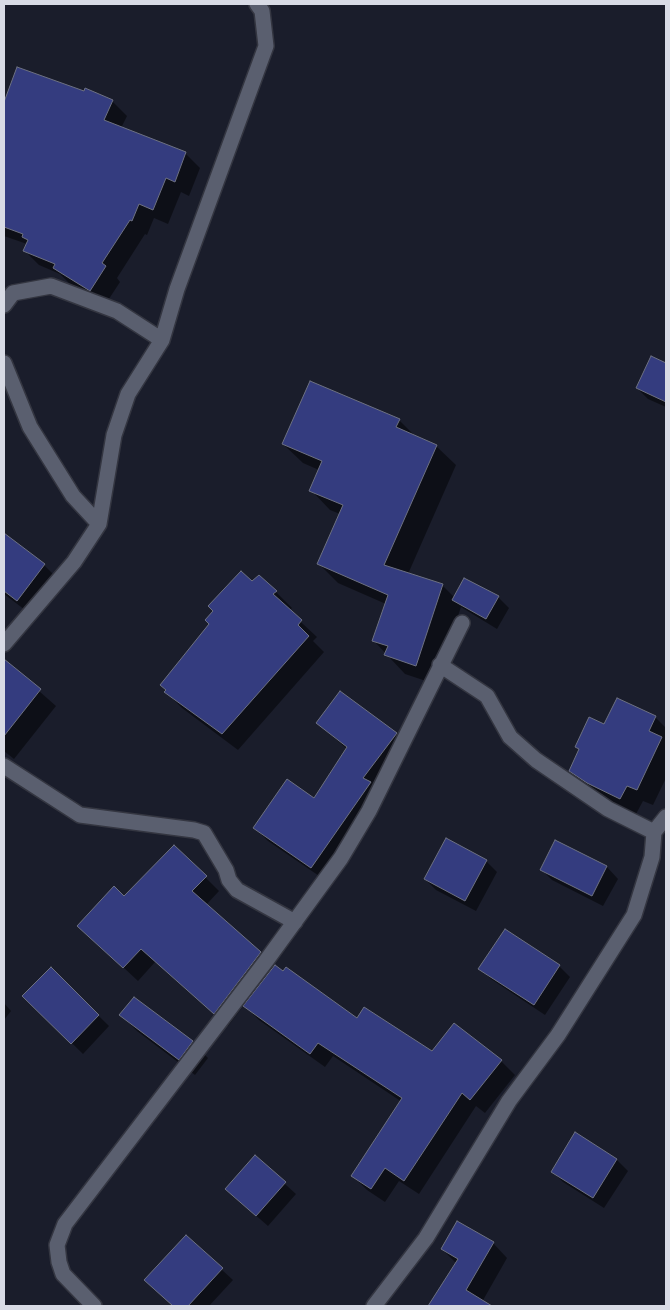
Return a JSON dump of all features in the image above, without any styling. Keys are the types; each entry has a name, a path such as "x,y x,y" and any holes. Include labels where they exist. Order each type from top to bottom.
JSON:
{"street":[{"path":"4,644 74,562 99,524 114,435 128,394 162,340 177,289 266,46 262,11 257,4"},
{"path":"4,305 13,293 51,286 117,310 162,340"},
{"path":"4,363 30,427 72,496 99,524"},
{"path":"94,1306 63,1274 57,1245 65,1224 295,922 341,858 369,811 462,623"},
{"path":"440,665 487,696 510,737 536,760 601,805 654,832"},
{"path":"4,766 80,814 194,830 204,834 222,862 229,880 238,890 295,922"},
{"path":"374,1306 426,1238 509,1101 558,1035 634,915 652,857 654,832 666,817"}],"building":[{"path":"17,67 84,91 85,88 113,100 104,120 186,152 175,182 166,178 153,210 139,204 132,221 130,220 102,263 106,266 90,291 53,268 55,264 23,251 28,240 22,237 23,234 4,227 4,102"},
{"path":"651,356 666,363 666,402 636,388"},
{"path":"310,381 400,419 396,427 437,445 384,565 443,584 416,666 384,655 388,646 372,641 388,595 317,564 343,505 309,491 322,461 282,444"},
{"path":"4,533 45,564 17,601 4,591"},
{"path":"241,571 252,581 259,575 277,591 273,594 302,620 298,625 309,636 222,734 164,692 166,690 160,685 209,624 205,620 213,611 208,606"},
{"path":"464,578 499,596 486,619 452,600"},
{"path":"4,659 41,689 4,736"},
{"path":"340,691 397,733 363,778 371,782 311,868 253,828 287,779 314,798 347,747 316,723"},
{"path":"617,698 656,716 649,731 662,737 637,790 627,786 620,799 587,783 569,771 579,749 575,747 589,717 604,724"},
{"path":"446,838 487,860 465,901 424,879"},
{"path":"555,840 607,866 592,896 540,870"},
{"path":"174,845 207,876 192,891 261,952 214,1014 141,949 123,968 77,926 114,886 124,896"},
{"path":"505,929 560,965 534,1005 478,969"},
{"path":"275,965 283,971 286,967 357,1018 364,1007 432,1051 454,1023 502,1060 470,1100 462,1093 404,1181 385,1168 371,1189 351,1176 402,1098 318,1043 310,1054 243,1006"},
{"path":"51,967 99,1015 71,1044 22,996"},
{"path":"134,997 193,1041 179,1060 119,1015"},
{"path":"575,1132 617,1159 593,1198 551,1172"},
{"path":"255,1155 286,1182 256,1216 225,1189"},
{"path":"457,1221 494,1242 466,1290 492,1306 428,1306 458,1259 441,1249"},
{"path":"186,1235 223,1268 188,1306 173,1306 144,1280"}]}
